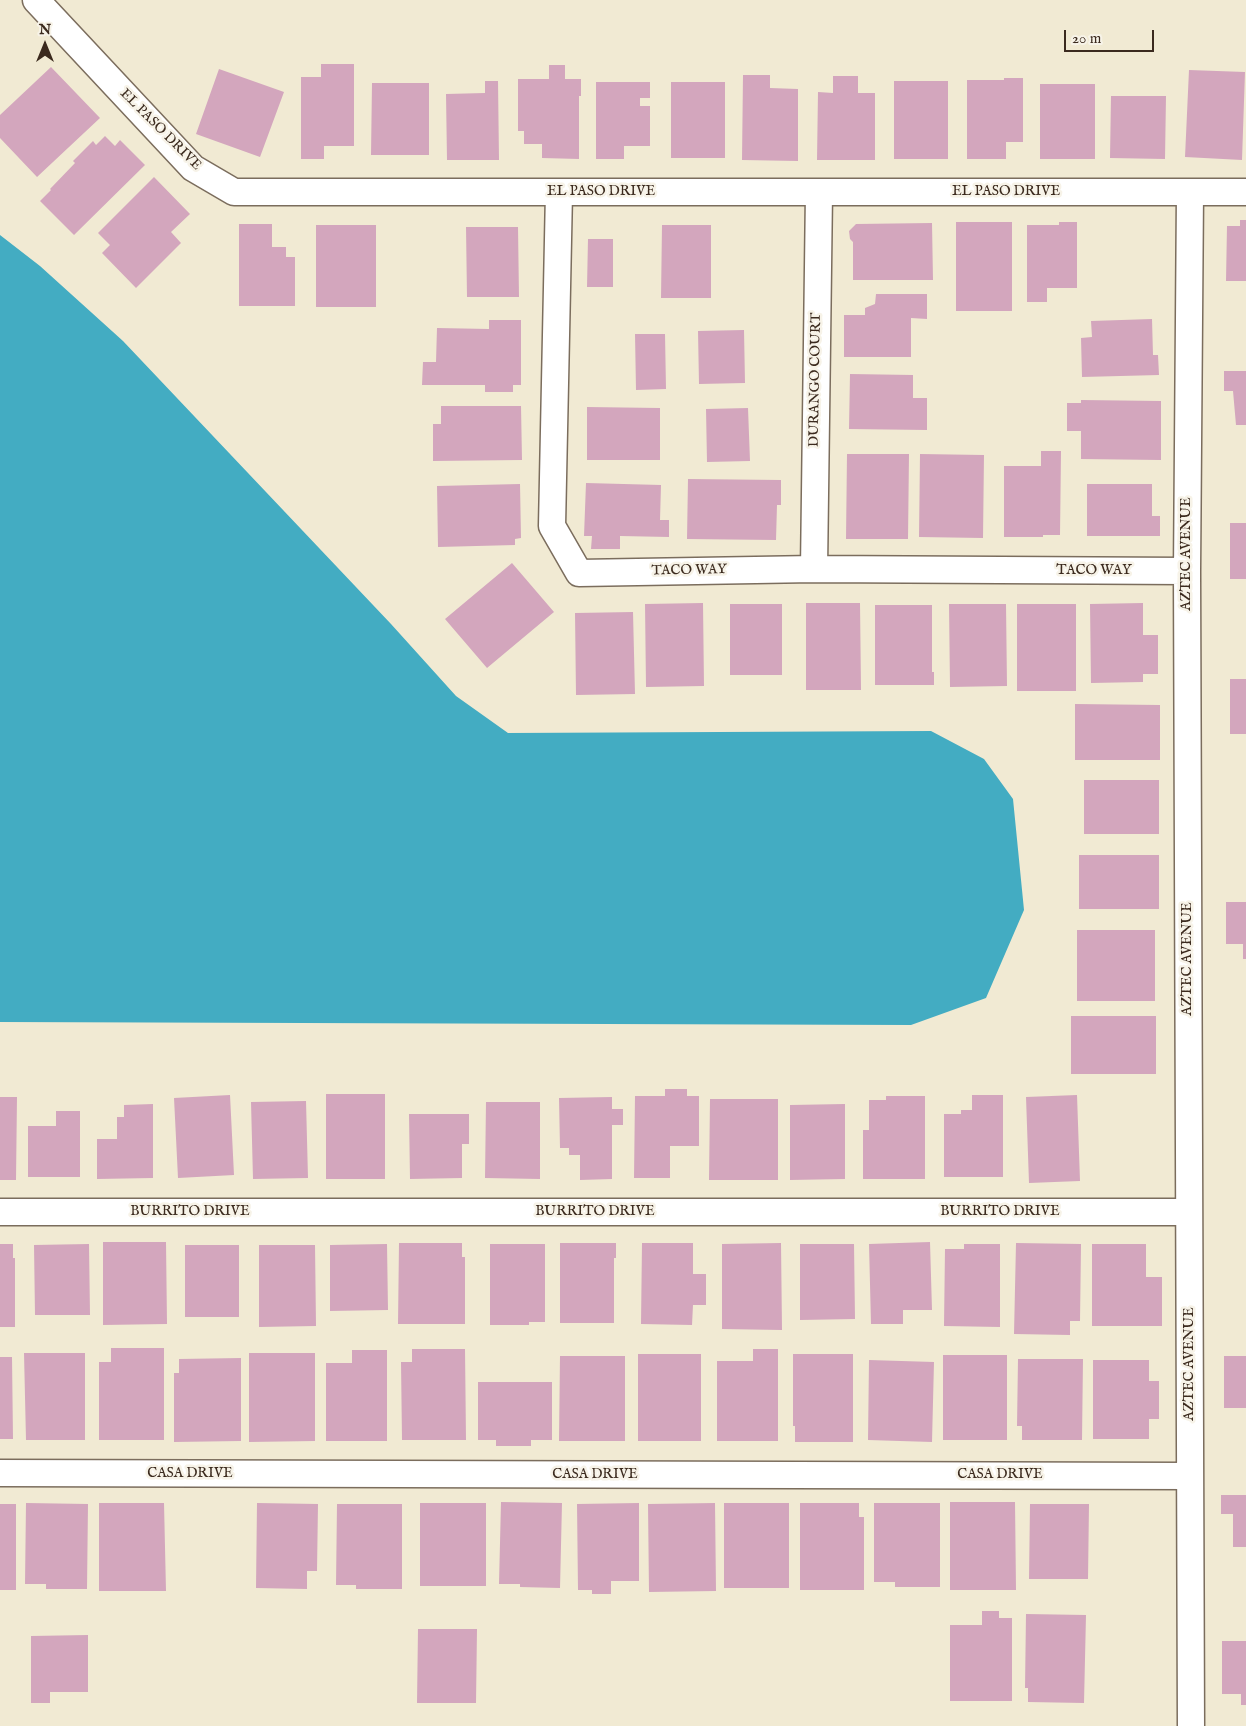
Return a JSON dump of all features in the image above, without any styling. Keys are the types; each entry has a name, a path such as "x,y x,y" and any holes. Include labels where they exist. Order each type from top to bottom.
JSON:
{"street":[{"name":"EL PASO DRIVE","path":"36,0 193,168 234,192 1246,192"},
{"name":"TACO WAY","path":"559,192 552,526 579,573 814,569 1187,571"},
{"name":"DURANGO COURT","path":"814,569 819,192"},
{"name":"AZTEC AVENUE","path":"1190,192 1187,571 1191,1726"},
{"name":"BURRITO DRIVE","path":"0,1212 1189,1212"},
{"name":"CASA DRIVE","path":"0,1473 1190,1476"}],"water":[{"path":"0,235 40,266 123,341 391,624 456,696 508,733 931,731 984,759 1013,799 1024,910 986,998 911,1025 0,1022"}],"building":[{"path":"321,64 354,64 354,146 324,146 324,159 301,159 301,77 321,77"},
{"path":"549,65 565,65 565,79 581,79 581,96 579,96 579,159 542,158 542,144 524,144 524,131 518,131 518,79 549,79"},
{"path":"51,67 100,118 37,177 0,138 0,115"},
{"path":"219,69 284,92 260,157 196,134"},
{"path":"1189,70 1245,72 1242,160 1185,157"},
{"path":"743,75 770,75 770,88 798,89 798,161 742,160"},
{"path":"833,76 858,76 858,93 875,93 875,160 817,160 818,92 833,93"},
{"path":"1004,78 1023,78 1023,142 1006,142 1006,159 967,159 967,80 1004,80"},
{"path":"485,81 498,81 499,160 447,160 446,94 485,93"},
{"path":"894,81 948,81 948,159 894,159"},
{"path":"596,82 650,82 650,98 640,98 640,106 650,106 650,146 624,146 624,159 596,159"},
{"path":"671,82 725,82 725,158 671,158"},
{"path":"372,83 429,83 429,155 371,155"},
{"path":"1040,84 1095,84 1095,159 1040,159"},
{"path":"1111,96 1166,96 1165,159 1110,158"},
{"path":"105,136 115,146 120,140 145,165 74,235 40,201 75,163 73,161 93,141 96,145"},
{"path":"154,177 190,214 171,232 181,243 136,288 102,253 110,245 98,233"},
{"path":"1240,220 1246,220 1246,281 1226,281 1227,226 1240,226"},
{"path":"956,222 1012,222 1012,311 956,311"},
{"path":"1059,222 1077,222 1077,288 1047,288 1047,302 1027,302 1027,225 1059,225"},
{"path":"932,223 933,280 853,280 853,242 850,239 849,231 856,224"},
{"path":"239,224 272,224 272,247 286,247 286,257 295,257 295,306 239,306"},
{"path":"316,225 376,225 376,307 316,307"},
{"path":"662,225 711,225 711,298 661,298"},
{"path":"466,227 518,227 519,297 467,297"},
{"path":"588,239 613,239 613,287 587,287"},
{"path":"876,294 927,294 927,319 911,318 911,357 844,357 844,315 865,315 865,308 875,304"},
{"path":"1152,319 1153,355 1158,355 1159,375 1082,377 1081,338 1092,337 1091,321"},
{"path":"489,320 521,320 521,385 513,385 513,392 485,392 485,385 422,385 423,362 436,362 437,328 489,329"},
{"path":"744,330 745,383 699,384 698,331"},
{"path":"635,334 665,334 666,389 636,390"},
{"path":"1224,371 1246,371 1246,425 1236,425 1233,391 1224,391"},
{"path":"850,374 913,375 913,398 927,398 927,430 849,429"},
{"path":"1081,400 1161,401 1161,460 1081,459 1081,431 1067,431 1067,403 1081,403"},
{"path":"441,406 521,406 522,460 433,461 433,424 441,424"},
{"path":"587,407 660,408 660,460 587,460"},
{"path":"748,408 750,461 707,462 706,409"},
{"path":"1041,451 1061,451 1060,535 1004,537 1004,466 1041,466"},
{"path":"847,454 909,454 908,539 846,539"},
{"path":"920,454 984,455 983,538 919,537"},
{"path":"688,479 781,480 781,505 777,505 776,540 687,539"},
{"path":"586,483 661,485 660,520 669,520 669,537 620,536 620,549 591,549 592,536 584,536"},
{"path":"520,484 521,538 515,539 515,545 438,547 437,486"},
{"path":"1087,484 1152,484 1152,516 1160,516 1160,536 1087,536"},
{"path":"1230,523 1246,523 1246,579 1230,579"},
{"path":"512,563 554,612 487,668 445,619"},
{"path":"703,603 704,686 646,687 645,604"},
{"path":"806,603 860,603 861,690 806,690"},
{"path":"1143,603 1143,635 1158,635 1158,674 1143,674 1143,682 1091,683 1090,604"},
{"path":"730,604 782,604 782,675 730,675"},
{"path":"949,604 1006,604 1007,686 950,687"},
{"path":"1017,604 1076,604 1076,691 1017,691"},
{"path":"875,605 932,605 932,672 934,672 934,685 875,685"},
{"path":"633,612 635,694 576,695 575,613"},
{"path":"1230,679 1246,679 1246,734 1230,734"},
{"path":"1075,704 1160,705 1160,760 1075,760"},
{"path":"1084,780 1159,780 1159,834 1084,834"},
{"path":"1079,855 1159,855 1159,909 1079,909"},
{"path":"1226,902 1246,902 1246,959 1243,959 1243,944 1226,944"},
{"path":"1077,930 1155,930 1155,1001 1077,1001"},
{"path":"1071,1016 1156,1016 1156,1074 1071,1074"},
{"path":"665,1089 687,1089 687,1096 699,1096 699,1146 670,1146 670,1178 634,1178 635,1096 665,1096"},
{"path":"326,1094 385,1094 385,1179 326,1179"},
{"path":"230,1095 234,1175 178,1178 174,1098"},
{"path":"972,1095 1003,1095 1003,1177 944,1177 944,1114 961,1114 961,1110 972,1110"},
{"path":"1077,1095 1080,1181 1029,1183 1026,1097"},
{"path":"886,1096 925,1096 925,1179 863,1179 863,1130 869,1130 869,1100 886,1100"},
{"path":"0,1097 17,1097 16,1180 0,1180"},
{"path":"612,1097 612,1109 623,1109 623,1125 612,1125 612,1179 580,1180 580,1155 569,1155 569,1148 560,1148 559,1098"},
{"path":"710,1099 778,1099 778,1180 709,1180"},
{"path":"306,1101 308,1178 253,1179 251,1102"},
{"path":"486,1102 540,1102 540,1179 485,1178"},
{"path":"153,1104 153,1178 97,1179 97,1139 117,1139 117,1117 124,1117 124,1105"},
{"path":"845,1104 845,1179 790,1180 790,1105"},
{"path":"56,1111 80,1111 80,1177 28,1177 28,1126 56,1126"},
{"path":"409,1114 469,1114 469,1144 462,1144 462,1178 410,1179"},
{"path":"103,1242 166,1242 167,1324 103,1325"},
{"path":"930,1242 932,1310 903,1310 903,1324 871,1324 869,1244"},
{"path":"399,1243 462,1243 462,1257 465,1257 465,1324 398,1324"},
{"path":"560,1243 616,1243 616,1258 614,1258 614,1323 560,1323"},
{"path":"642,1243 693,1243 693,1274 706,1274 706,1305 693,1305 692,1325 641,1324"},
{"path":"781,1243 782,1330 722,1329 722,1244"},
{"path":"1016,1243 1081,1244 1080,1321 1070,1321 1070,1335 1014,1334"},
{"path":"0,1244 13,1244 13,1258 15,1258 15,1327 0,1327"},
{"path":"89,1244 90,1315 35,1315 34,1245"},
{"path":"387,1244 388,1310 330,1311 330,1245"},
{"path":"490,1244 545,1244 545,1322 529,1322 529,1325 490,1325"},
{"path":"800,1244 854,1244 855,1319 800,1320"},
{"path":"964,1244 1000,1244 1000,1327 944,1326 945,1249 964,1249"},
{"path":"1092,1244 1146,1244 1146,1277 1162,1277 1162,1326 1092,1326"},
{"path":"185,1245 239,1245 239,1317 185,1317"},
{"path":"259,1245 315,1245 316,1326 259,1327"},
{"path":"111,1348 164,1348 164,1440 99,1440 99,1362 111,1362"},
{"path":"412,1349 465,1349 466,1440 402,1440 401,1362 412,1362"},
{"path":"753,1349 778,1349 778,1441 717,1441 717,1361 753,1361"},
{"path":"352,1350 387,1350 387,1441 326,1441 326,1363 352,1363"},
{"path":"24,1353 85,1353 85,1440 26,1440"},
{"path":"249,1353 315,1353 315,1441 249,1442"},
{"path":"638,1354 701,1354 701,1441 638,1441"},
{"path":"793,1354 853,1354 853,1442 795,1442 795,1426 793,1426"},
{"path":"943,1355 1007,1355 1007,1440 943,1440"},
{"path":"560,1356 625,1356 625,1441 559,1441"},
{"path":"1224,1356 1246,1356 1246,1408 1224,1408"},
{"path":"0,1357 12,1357 13,1439 0,1439"},
{"path":"241,1358 241,1441 174,1442 174,1373 179,1373 179,1359"},
{"path":"1018,1359 1083,1359 1082,1440 1022,1440 1022,1426 1017,1426"},
{"path":"869,1360 934,1362 932,1442 868,1440"},
{"path":"1093,1360 1149,1360 1149,1381 1159,1381 1159,1419 1149,1419 1149,1439 1093,1439"},
{"path":"478,1382 552,1382 552,1440 531,1440 531,1446 496,1446 496,1440 478,1440"},
{"path":"1221,1495 1246,1495 1246,1547 1233,1547 1233,1514 1221,1514"},
{"path":"501,1502 562,1503 560,1588 520,1587 520,1584 499,1584"},
{"path":"950,1502 1015,1502 1016,1590 950,1590"},
{"path":"26,1503 88,1504 87,1589 46,1589 46,1584 25,1584"},
{"path":"99,1503 164,1503 166,1591 99,1591"},
{"path":"257,1503 318,1504 317,1571 307,1571 307,1589 256,1588"},
{"path":"420,1503 486,1503 486,1586 420,1586"},
{"path":"639,1503 639,1581 611,1581 611,1594 592,1594 592,1590 578,1590 577,1504"},
{"path":"715,1503 716,1591 649,1592 648,1504"},
{"path":"724,1503 789,1503 789,1588 724,1588"},
{"path":"800,1503 859,1503 859,1517 864,1517 864,1590 800,1590"},
{"path":"874,1503 940,1503 940,1587 895,1587 895,1582 874,1582"},
{"path":"0,1504 16,1504 16,1590 0,1590"},
{"path":"337,1504 402,1504 402,1589 356,1589 356,1585 336,1585"},
{"path":"1030,1504 1089,1504 1088,1579 1029,1579"},
{"path":"982,1611 999,1611 999,1618 1012,1618 1012,1701 950,1701 950,1625 982,1625"},
{"path":"1026,1614 1086,1615 1084,1703 1028,1702 1028,1688 1025,1688"},
{"path":"418,1629 477,1629 476,1703 417,1703"},
{"path":"88,1635 88,1692 50,1692 50,1703 31,1703 31,1636"},
{"path":"1222,1641 1246,1641 1246,1705 1241,1705 1241,1694 1222,1694"}]}
